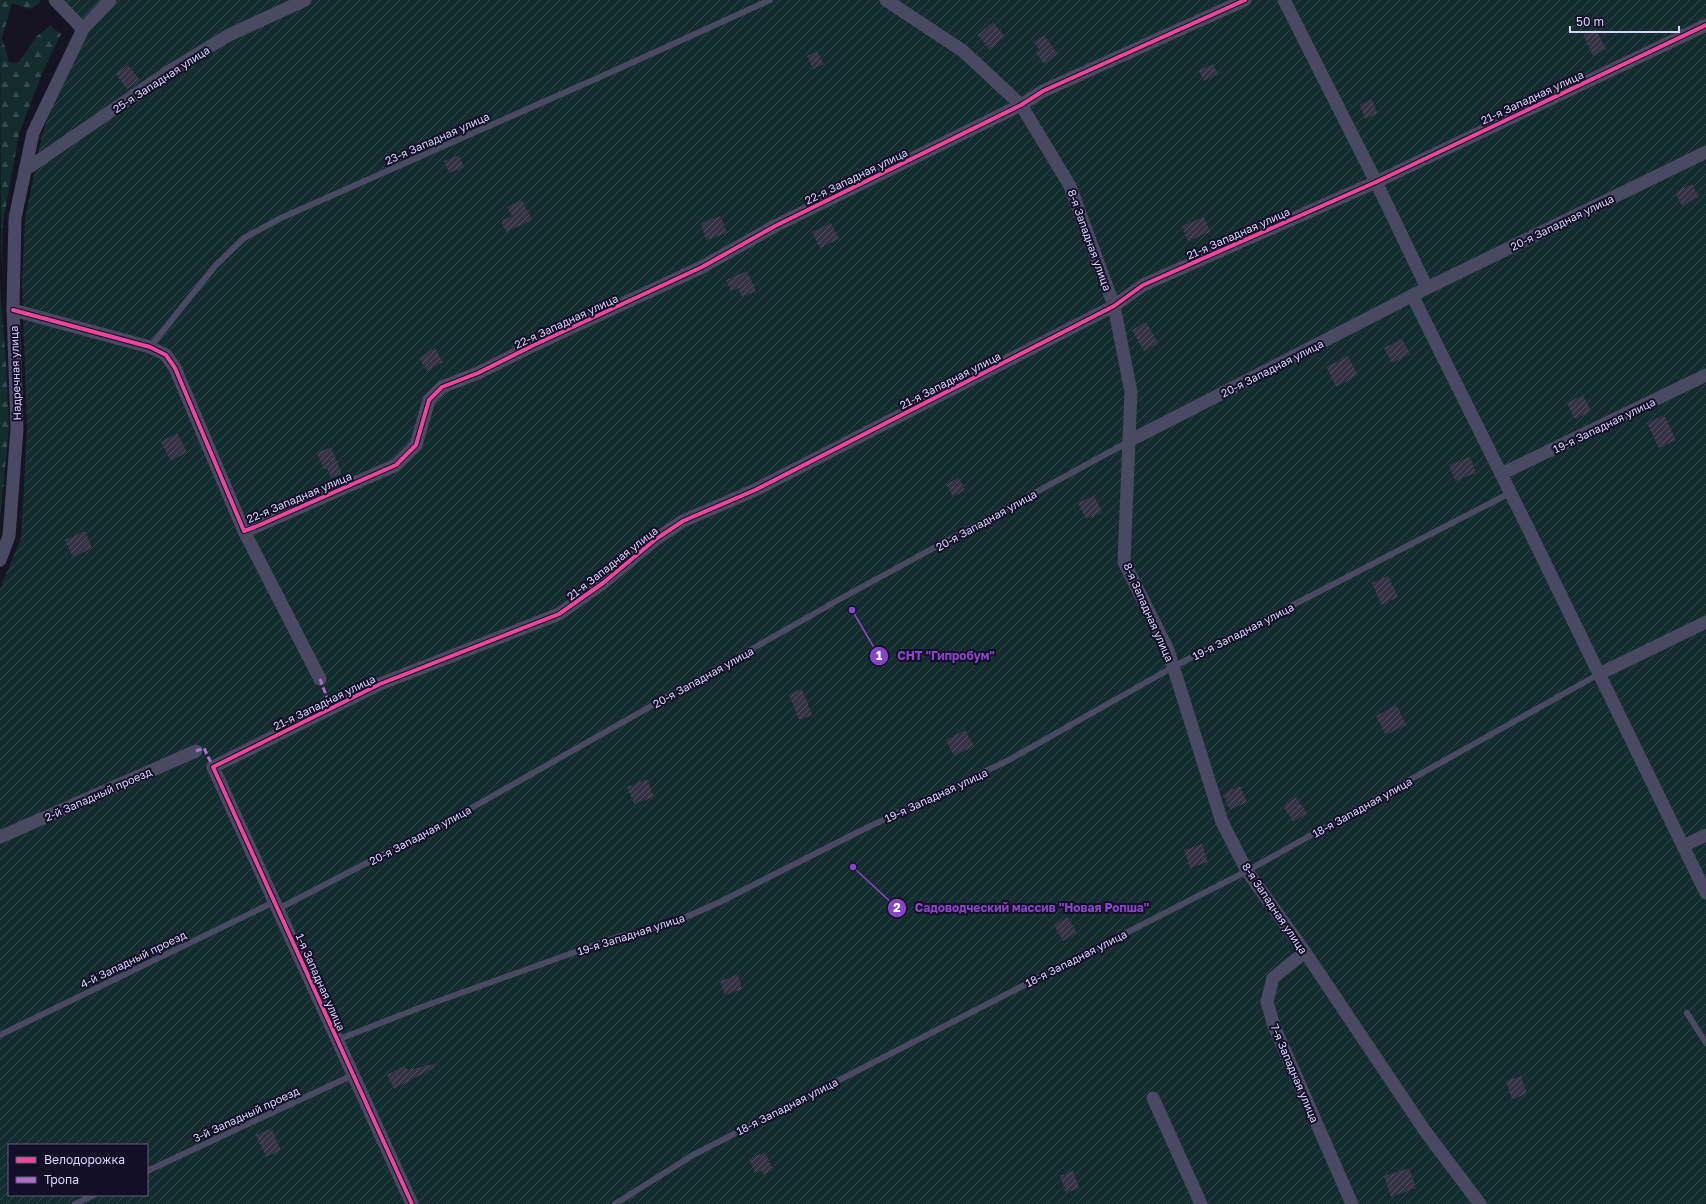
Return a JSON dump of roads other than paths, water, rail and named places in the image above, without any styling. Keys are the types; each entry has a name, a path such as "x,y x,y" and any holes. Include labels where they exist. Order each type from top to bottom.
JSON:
{"street":[{"path":"56,0 84,29"},
{"name":"Надречная улица","path":"0,560 9,536 17,428 14,310 15,218 33,133 84,29 110,0"},
{"name":"25-я Западная улица","path":"25,170 168,72 229,36 305,0"},
{"name":"8-я Западная улица","path":"886,0 963,51 1021,105 1070,186 1114,306 1131,392 1124,562 1168,650 1222,822 1248,871 1305,952 1425,1131 1480,1204"},
{"name":"22-я Западная улица","path":"14,310 150,347 166,355 175,368 244,531 255,528 396,465 416,445 429,400 442,387 478,373 534,345 702,267 775,226 1021,105 1043,91 1245,0"},
{"path":"1284,0 1376,182 1427,288"},
{"name":"21-я Западная улица","path":"213,767 380,684 559,614 603,583 656,539 683,521 755,490 1114,306 1144,285 1376,182 1706,25"},
{"name":"20-я Западная улица","path":"1129,441 1427,288 1706,152"},
{"path":"1412,296 1501,474 1706,893"},
{"name":"19-я Западная улица","path":"1501,474 1706,375"},
{"path":"244,531 320,679"},
{"name":"18-я Западная улица","path":"1599,674 1706,622"},
{"name":"2-й Западный проезд","path":"0,837 196,750"},
{"name":"1-я Западная улица","path":"213,767 412,1204"},
{"path":"1683,846 1706,835"},
{"name":"7-я Западная улица","path":"1305,952 1273,978 1267,1002 1274,1026 1352,1204"},
{"path":"1152,1098 1201,1204"}],"lane":[{"name":"23-я Западная улица","path":"150,347 215,266 244,238 281,218 770,0"},
{"name":"20-я Западная улица","path":"276,905 459,815 840,599 1129,441"},
{"name":"19-я Западная улица","path":"337,1040 419,1008 617,937 670,924 720,902 860,831 1009,760 1173,667 1510,493"},
{"name":"18-я Западная улица","path":"615,1204 693,1155 1248,871 1599,674"},
{"name":"4-й Западный проезд","path":"0,1035 276,905"},
{"path":"1687,1013 1706,1043"},
{"name":"3-й Западный проезд","path":"148,1170 353,1075"},
{"path":"75,1204 92,1196"}],"place":[{"name":"СНТ \"Гипробум\"","path":"852,610"},
{"name":"Садоводческий массив \"Новая Ропша\"","path":"853,867"}]}
